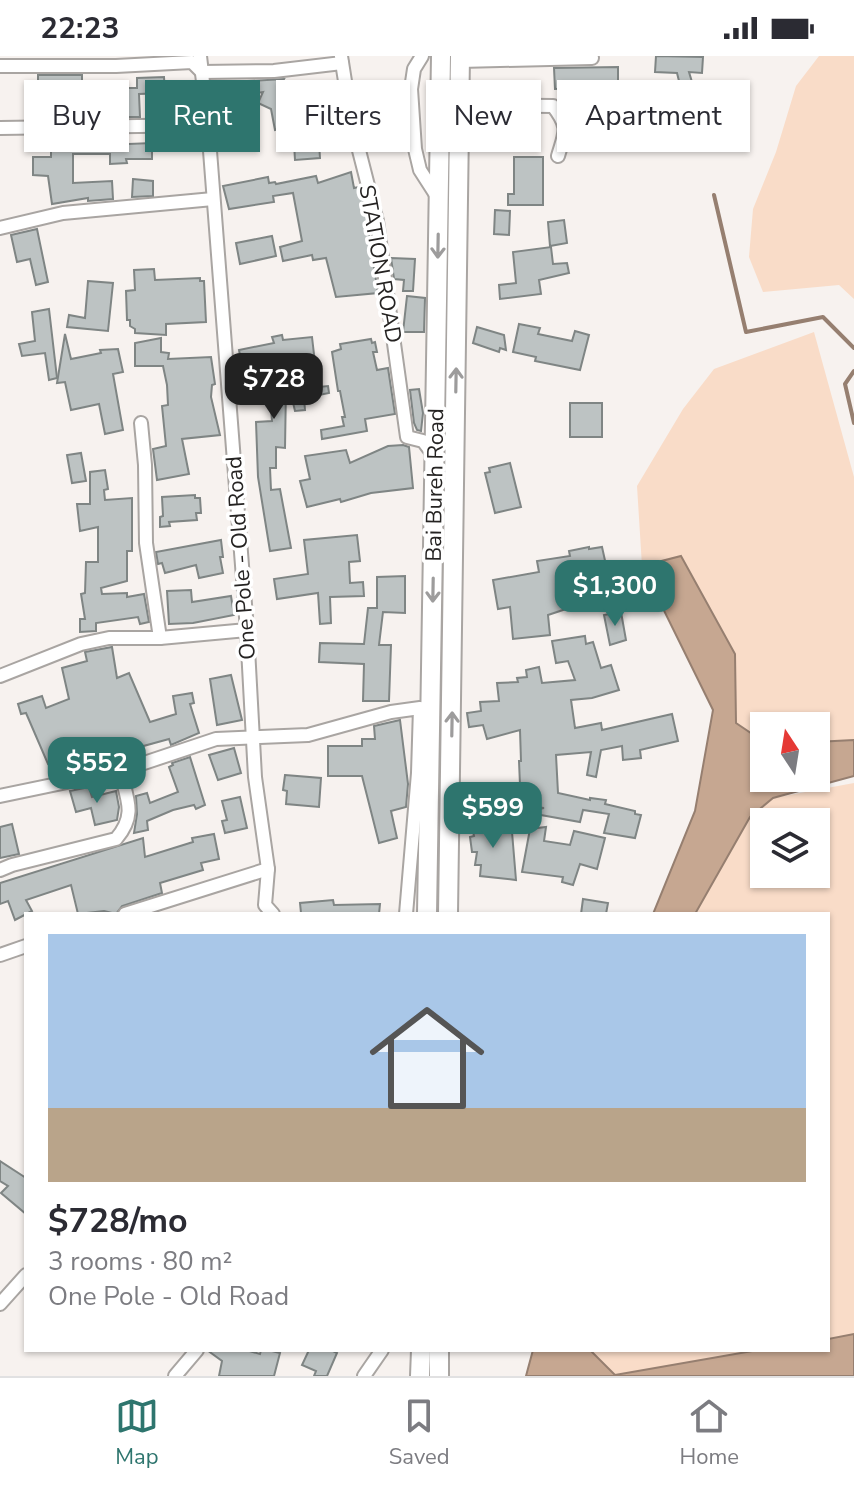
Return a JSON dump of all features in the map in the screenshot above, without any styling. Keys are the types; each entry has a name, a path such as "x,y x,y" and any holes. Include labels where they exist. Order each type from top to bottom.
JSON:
{"highway":[{"name":"Bai Bureh Road","path":"427,912 441,56"},
{"name":"Bai Bureh Road","path":"460,58 460,80"},
{"name":"Bai Bureh Road","path":"448,912 458,152"},
{"path":"420,1376 421,1352"},
{"path":"439,1352 439,1376"}],"street":[{"name":"One Pole - Old Road","path":"200,56 203,80"},
{"path":"422,56 414,69 411,89 415,149 420,170 438,198"},
{"path":"460,58 592,58"},
{"path":"0,66 116,66 192,62 202,72 274,71 341,60"},
{"name":"STATION ROAD","path":"341,60 351,119 377,221 407,437 423,441 435,457"},
{"path":"541,106 553,106 562,118 566,138 558,156"},
{"path":"0,128 145,126"},
{"name":"One Pole - Old Road","path":"210,152 259,818 268,869 266,911"},
{"path":"0,228 63,213 213,199"},
{"path":"141,423 146,543 160,638"},
{"path":"0,676 81,644 109,638 160,638 247,630"},
{"path":"0,796 120,771 216,739 308,735 391,712 420,708 418,773 406,912"},
{"path":"0,870 116,839 127,827 131,814 120,771"},
{"path":"131,912 268,869"},
{"path":"0,955 24,947"},
{"path":"0,1304 24,1277"},
{"path":"175,1376 195,1352"},
{"path":"364,1376 381,1352"}],"shaded area":[{"path":"819,56 854,56 854,299 839,285 763,292 749,257 753,209 776,152 796,86"},
{"path":"814,332 854,477 854,740 830,741 830,712 750,712 750,732 736,723 735,654 681,557 642,566 637,486 683,409 714,369"},
{"path":"681,556 735,654 736,723 750,732 750,792 795,792 773,798 761,808 750,808 750,817 696,912 654,912 695,811 713,710 642,566"},
{"path":"854,740 854,776 830,783 830,741"},
{"path":"854,783 854,1334 830,1339 830,912 696,912 750,817 750,888 830,888 830,808 761,808 773,798 805,792 830,792 830,787"},
{"path":"854,1334 854,1376 526,1376 532,1352 592,1352 615,1375 747,1352 830,1352 830,1339"},
{"path":"592,1352 747,1352 615,1375"}],"building":[{"path":"656,56 703,57 702,73 689,72 691,80 679,80 677,73 655,72"},
{"path":"618,67 618,80 557,80 555,89 554,68"},
{"path":"38,75 82,75 82,80 38,80"},
{"path":"164,77 164,80 145,80 145,94 139,94 140,117 129,117 129,88 137,88 137,78"},
{"path":"284,79 276,80 276,130 271,109 260,104 263,92 260,92 260,80"},
{"path":"145,143 145,152 152,152 152,159 126,159 127,163 110,164 110,154 73,154 73,183 112,181 113,199 88,201 88,198 52,204 48,176 33,175 33,157 51,157 51,152 129,152 129,144"},
{"path":"295,152 320,152 320,158 295,160"},
{"path":"514,157 543,157 543,205 508,205 508,194 514,194"},
{"path":"351,172 354,188 359,187 365,209 378,293 336,297 326,258 313,260 312,255 283,261 280,247 302,241 293,193 273,196 274,202 229,209 223,186 268,177 269,183 276,184 316,176 318,183"},
{"path":"133,179 153,181 153,196 132,197"},
{"path":"495,210 510,211 509,235 494,234"},
{"path":"564,220 567,243 550,246 548,222"},
{"path":"37,229 48,282 36,285 30,259 17,262 11,235"},
{"path":"272,236 276,256 240,264 236,243"},
{"path":"551,247 553,264 567,263 569,273 539,280 541,294 500,299 499,285 516,283 513,252"},
{"path":"391,258 415,259 413,291 403,291 404,280 394,279"},
{"path":"154,269 155,280 200,278 204,281 206,322 166,324 166,335 135,333 130,320 127,320 126,291 135,290 134,270"},
{"path":"88,281 113,283 108,331 67,327 69,315 85,318"},
{"path":"407,296 425,298 424,332 403,332"},
{"path":"49,309 57,378 49,380 45,353 22,356 19,344 35,341 32,312"},
{"path":"519,324 540,328 538,334 572,341 575,331 589,335 580,370 535,361 536,357 513,352"},
{"path":"477,327 504,335 506,350 500,348 499,352 473,343"},
{"path":"65,334 71,359 101,353 100,350 118,349 123,372 113,374 123,430 105,434 99,404 71,410 65,382 57,383"},
{"path":"282,335 283,340 312,337 315,363 286,366 289,387 286,387 285,448 276,447 276,468 270,468 271,490 280,489 291,548 270,551 258,477 256,422 272,421 269,385 251,388 248,368 243,370 239,350 274,343 272,337"},
{"path":"161,338 161,352 169,353 168,359 211,357 215,384 212,385 211,397 220,435 182,439 189,474 157,480 153,449 166,446 162,406 168,405 167,385 163,366 135,366 135,343"},
{"path":"371,339 377,352 373,352 377,370 388,368 395,414 365,419 367,431 322,439 321,430 344,426 342,417 345,417 332,352 341,349 340,344"},
{"path":"328,386 329,393 304,398 305,410 295,411 290,390"},
{"path":"419,389 423,413 421,431 414,423 410,390"},
{"path":"570,403 602,403 602,437 570,437"},
{"path":"388,446 409,447 413,488 371,493 307,507 300,481 310,479 305,456 346,450 350,463"},
{"path":"81,453 86,481 72,483 67,455"},
{"path":"510,463 521,507 495,513 485,473 490,472 489,468"},
{"path":"105,470 108,489 104,490 105,500 132,498 132,551 127,551 127,581 101,588 102,594 127,593 127,597 144,594 149,622 140,624 138,617 96,623 96,631 80,632 80,619 85,619 81,594 85,593 86,562 98,562 98,527 80,531 77,504 90,504 90,472"},
{"path":"195,495 195,498 200,498 201,513 196,513 197,520 169,522 170,526 160,527 162,497"},
{"path":"357,535 360,561 349,562 350,583 363,582 364,596 330,597 331,623 320,624 318,593 277,599 274,579 308,574 304,540"},
{"path":"221,540 223,573 199,578 196,565 165,573 162,563 158,564 156,552"},
{"path":"602,547 606,565 592,568 593,573 572,576 581,604 548,615 550,635 513,639 510,607 498,609 493,580 539,572 537,561 570,556 569,551"},
{"path":"405,576 405,613 383,612 379,645 391,645 389,701 363,701 364,664 319,662 320,643 364,644 368,608 377,608 377,577"},
{"path":"191,590 192,602 231,596 234,615 169,624 167,591"},
{"path":"621,612 626,640 610,645 604,615"},
{"path":"585,636 586,644 593,642 601,668 611,665 619,690 571,700 575,728 601,723 602,730 672,714 678,741 640,750 641,758 623,760 622,746 601,750 596,777 587,775 591,752 556,755 558,793 606,800 605,804 635,811 635,814 641,815 635,838 604,833 609,814 583,810 580,822 524,812 544,808 520,805 523,785 520,785 520,730 487,739 483,725 469,727 467,713 481,711 480,702 499,701 497,683 518,682 517,678 527,677 526,670 539,667 542,683 575,680 568,661 556,663 552,641"},
{"path":"112,647 117,678 129,673 150,722 176,714 173,696 192,693 194,703 190,704 199,733 171,745 169,739 140,747 142,751 116,763 58,775 54,761 48,764 26,713 21,714 18,704 42,696 46,708 69,699 62,668 87,661 85,652"},
{"path":"231,675 242,720 217,725 210,679"},
{"path":"400,720 408,784 406,807 391,811 397,838 379,843 362,776 328,776 328,746 362,746 362,739 375,739 374,726"},
{"path":"234,748 241,773 218,780 209,755"},
{"path":"190,757 205,805 196,809 194,805 173,810 147,821 148,830 134,833 136,796 147,793 150,803 178,792 169,767"},
{"path":"285,775 321,778 319,807 286,804 287,791 283,790"},
{"path":"89,787 92,797 116,791 119,807 117,820 95,825 91,808 76,812 70,791"},
{"path":"240,797 247,828 225,833 222,821 227,820 222,801"},
{"path":"495,817 498,833 512,832 516,880 480,876 481,865 475,865 477,852 472,852 470,837 474,836 471,822"},
{"path":"12,824 19,854 0,858 0,827"},
{"path":"546,827 544,841 570,845 574,831 605,838 597,869 580,864 573,885 562,882 563,877 522,872 530,829"},
{"path":"214,834 219,859 201,863 203,870 160,883 162,893 122,906 118,912 78,912 71,885 26,900 32,911 24,912 24,915 15,920 8,901 0,904 0,883 143,838 145,857 193,842 192,838"},
{"path":"583,899 608,903 606,912 581,912"},
{"path":"333,900 334,905 380,904 379,912 301,912 300,903"},
{"path":"0,1161 24,1177 24,1212 1,1193 8,1186 0,1181"},
{"path":"210,1352 280,1353 274,1376 219,1376 222,1361"},
{"path":"308,1352 337,1353 327,1376 314,1376 316,1371 302,1365"}],"waterway":[{"path":"714,195 746,332 823,317 854,348"},
{"path":"854,371 845,384 854,423"}]}
